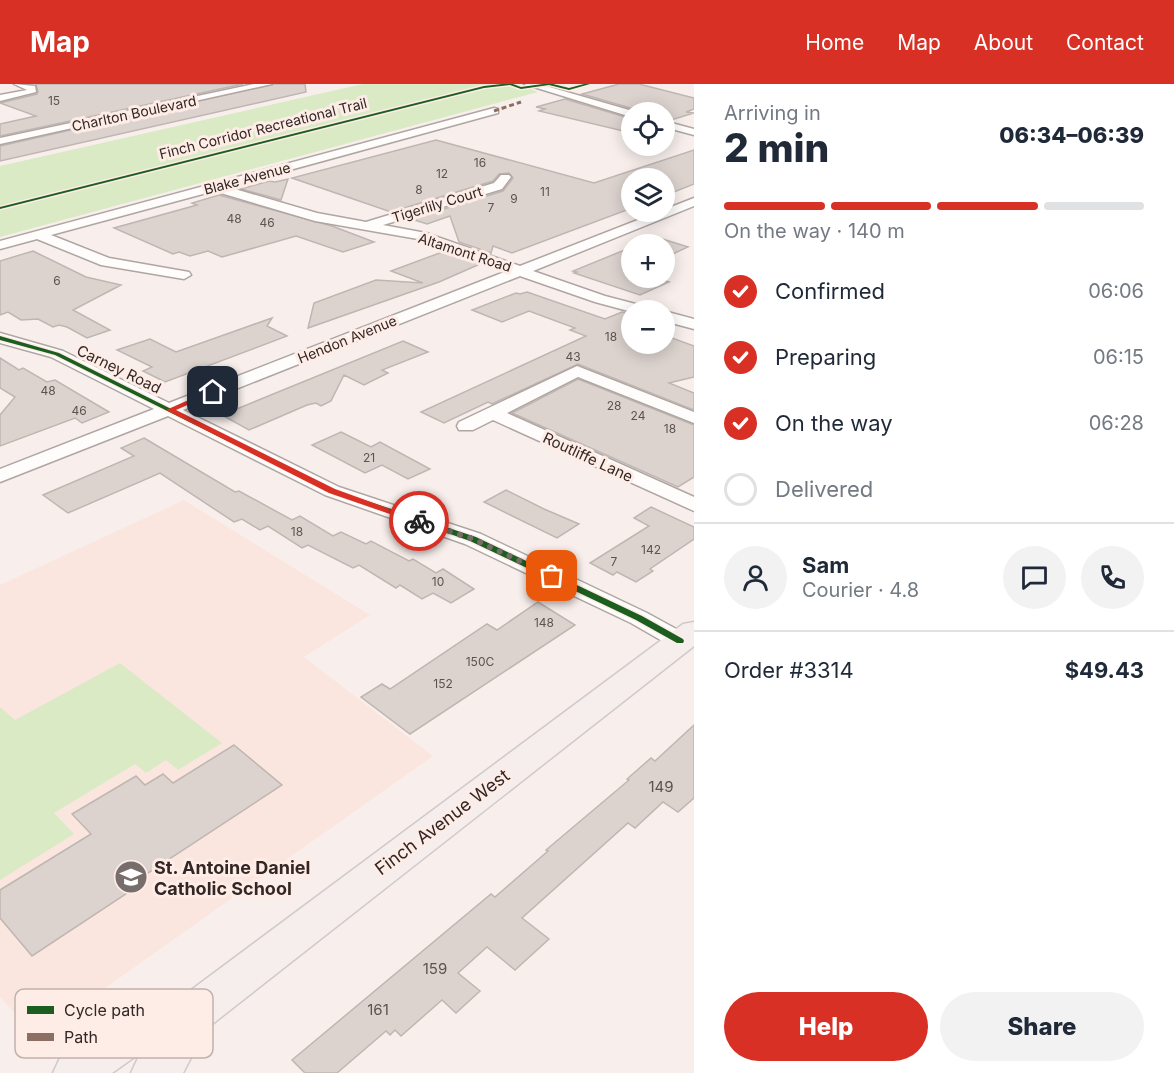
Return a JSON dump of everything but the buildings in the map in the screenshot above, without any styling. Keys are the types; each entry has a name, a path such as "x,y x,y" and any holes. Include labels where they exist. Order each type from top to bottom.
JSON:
{"main road":[{"name":"Finch Avenue West","path":"213,998 687,636"},
{"name":"Finch Avenue West","path":"76,1073 97,1058"},
{"name":"Finch Avenue West","path":"154,1073 163,1066 167,1058"}],"street":[{"path":"0,98 31,92 32,88 19,84"},
{"name":"Charlton Boulevard","path":"0,141 267,84"},
{"path":"529,84 621,111"},
{"path":"555,93 588,84"},
{"name":"Blake Avenue","path":"0,245 494,111"},
{"path":"678,128 694,122"},
{"path":"675,127 694,132"},
{"name":"Tigerlily Court","path":"366,226 498,186 505,177"},
{"name":"Altamont Road","path":"214,187 315,217 421,236 621,304"},
{"name":"Hendon Avenue","path":"0,476 694,202"},
{"path":"39,235 106,262 184,275"},
{"path":"675,319 694,324"},
{"name":"Carney Road","path":"1,339 57,354 332,491 473,539 630,613 687,636"},
{"path":"466,426 598,361"},
{"path":"577,371 694,418"},
{"name":"Routliffe Lane","path":"493,412 691,500"}],"shaded area":[{"name":"St. Antoine Daniel Catholic School","path":"184,500 370,615 304,657 433,756 104,989 15,989 15,1014 0,997 0,585"}],"green space":[{"path":"363,84 518,84 538,92 0,237 0,166"},
{"path":"120,663 222,743 178,770 166,760 146,773 135,764 54,813 74,834 0,880 0,707 15,720"}],"marked path":[{"path":"494,111 521,102"}],"cycle path":[{"name":"Finch Corridor Recreational Trail","path":"0,208 484,87 510,84 521,88 549,84 569,89 588,84"},
{"path":"0,338 57,354 332,491 473,539 639,618 680,641"}],"way so far":[{"path":"419,521 473,539 552,576"}],"place":[{"name":"St. Antoine Daniel Catholic School","path":"131,877"}],"route":[{"path":"213,392 170,410 332,491 419,521"}]}
